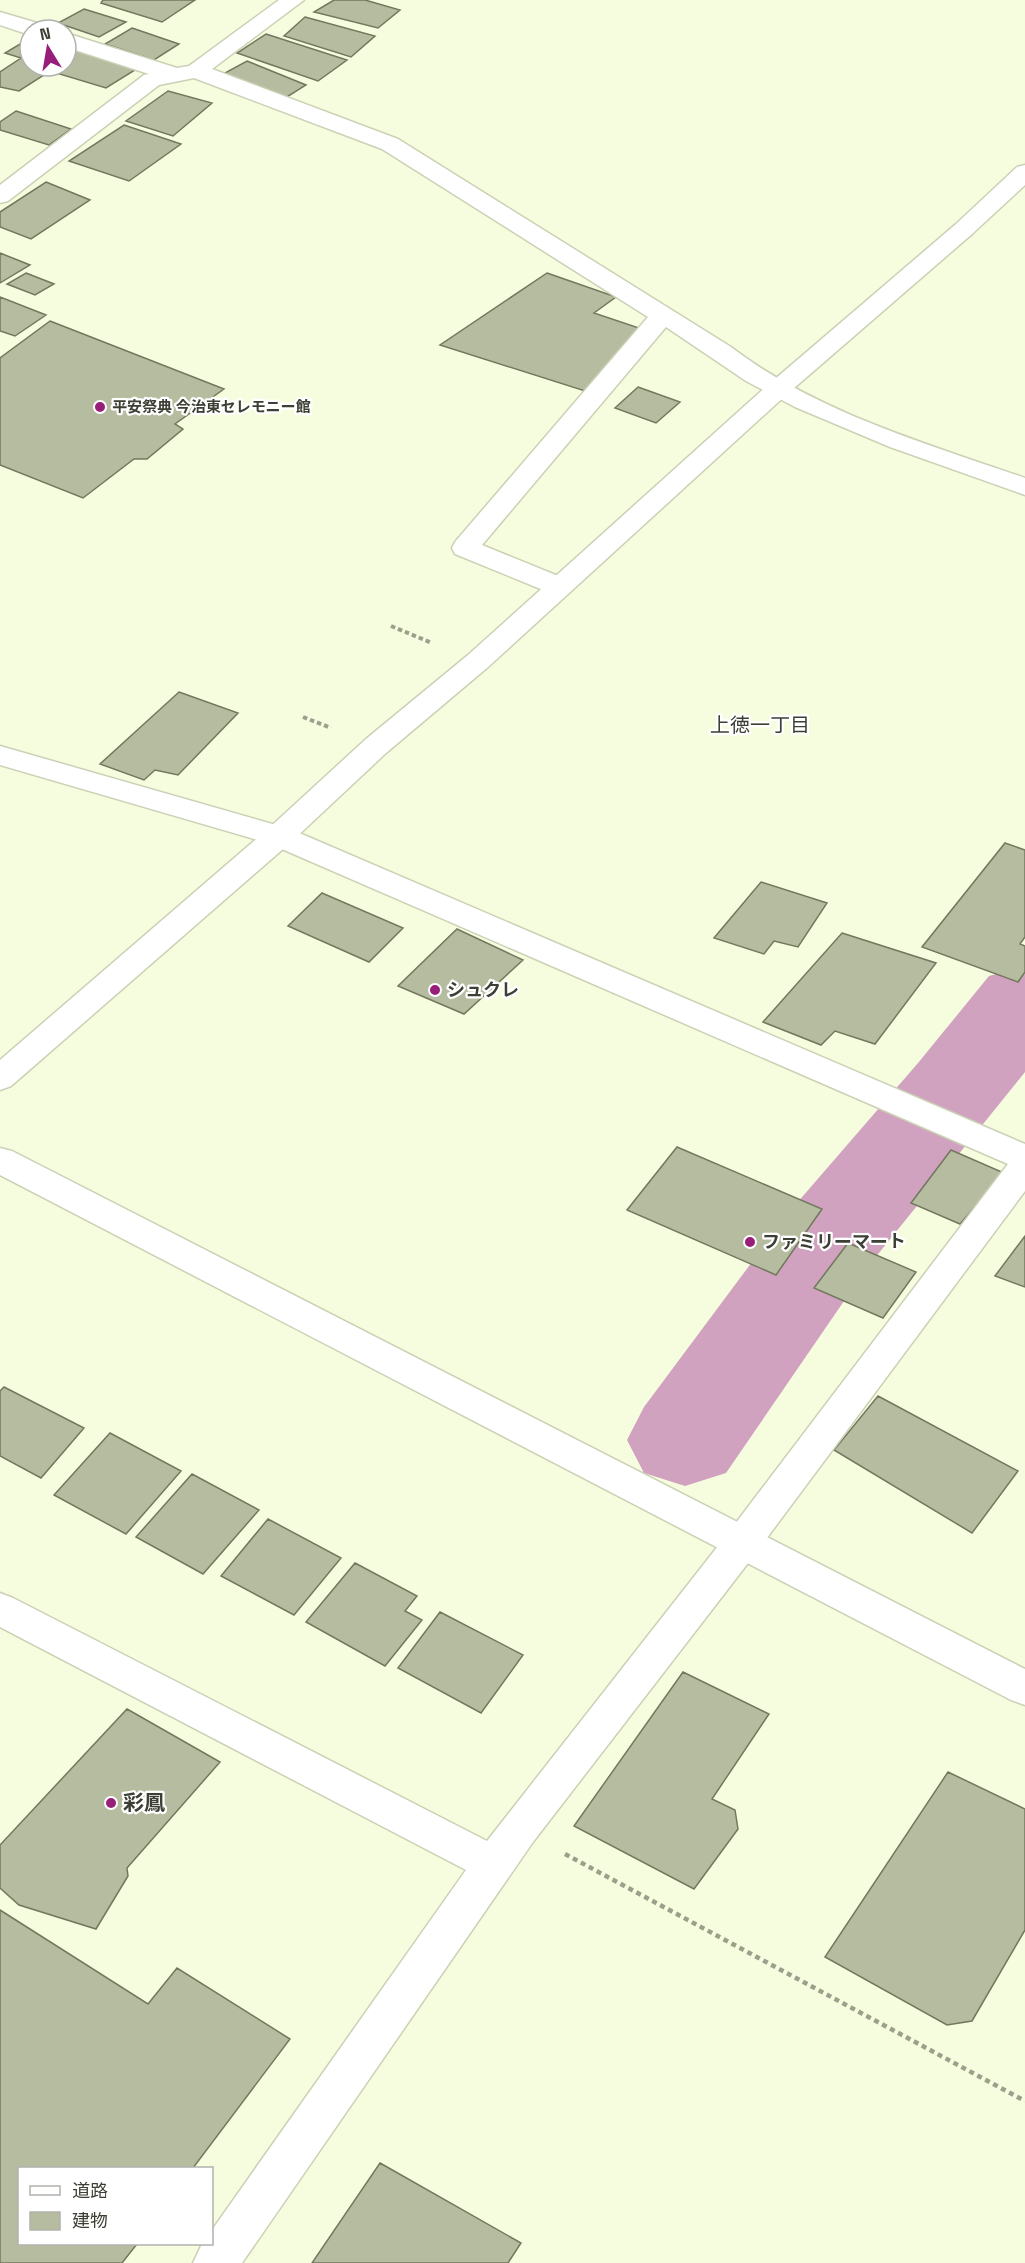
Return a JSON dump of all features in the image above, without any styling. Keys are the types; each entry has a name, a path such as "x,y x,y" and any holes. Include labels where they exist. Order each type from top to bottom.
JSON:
{"street":[{"path":"0,196 152,80 186,73 293,0"},
{"path":"0,18 18,24"},
{"path":"78,43 186,73 390,144 722,352 749,373 777,390 884,435 1025,487"},
{"path":"0,1078 279,836 376,746 478,661 558,586 777,390 964,229 1025,172"},
{"path":"558,586 465,548 663,315"},
{"path":"0,755 279,836 1025,1158"},
{"path":"0,1160 1025,1688"},
{"path":"215,2263 519,1829 742,1543 1025,1166"},
{"path":"0,1609 495,1865"}],"path":[{"path":"519,1829 1025,2101"}],"building":[{"path":"103,0 195,0 162,22 101,3"},
{"path":"334,0 365,0 400,10 378,28 314,12"},
{"path":"84,9 126,22 99,37 78,30 78,18 67,18"},
{"path":"305,17 375,36 351,57 284,36"},
{"path":"132,28 179,44 154,60 105,44"},
{"path":"266,34 347,60 318,81 237,53"},
{"path":"18,45 18,57 5,53"},
{"path":"78,51 135,70 106,88 73,78 78,78"},
{"path":"18,60 18,78 39,78 19,91 0,87 0,72"},
{"path":"247,61 306,85 287,97 223,74"},
{"path":"168,91 212,103 173,136 126,121"},
{"path":"16,111 71,129 49,145 0,130 0,122"},
{"path":"124,125 181,144 129,181 69,161"},
{"path":"46,182 90,200 31,239 0,227 0,212"},
{"path":"0,253 30,265 0,283"},
{"path":"26,273 54,284 35,295 7,284"},
{"path":"547,273 616,297 594,313 642,329 585,391 440,345"},
{"path":"0,297 46,315 15,336 0,331"},
{"name":"平安祭典 今治東セレモニー館","path":"50,321 224,389 175,424 183,429 147,459 134,459 83,498 0,465 0,358"},
{"path":"638,387 680,402 656,423 615,408"},
{"path":"179,692 238,713 178,775 155,770 144,780 100,764"},
{"path":"1005,843 1025,850 1025,937 1020,944 1025,946 1025,972 1018,982 922,947"},
{"path":"761,882 827,903 798,947 774,941 764,954 714,938"},
{"path":"322,893 403,928 369,962 288,926"},
{"path":"457,929 523,960 464,1014 398,986"},
{"path":"842,933 936,963 875,1044 835,1031 821,1045 763,1022"},
{"name":"ファミリーマート","path":"677,1147 822,1209 776,1275 627,1210"},
{"path":"951,1150 1004,1173 960,1224 911,1203"},
{"path":"1025,1236 1025,1287 995,1276"},
{"path":"848,1243 916,1272 883,1318 814,1288"},
{"path":"4,1387 84,1428 41,1478 0,1456 0,1391"},
{"path":"878,1396 1018,1471 972,1533 834,1450"},
{"path":"110,1433 181,1471 126,1534 54,1495"},
{"path":"192,1474 259,1510 203,1574 136,1537"},
{"path":"268,1519 341,1558 294,1615 221,1576"},
{"path":"355,1563 417,1596 405,1611 422,1620 385,1666 306,1622"},
{"path":"440,1612 523,1655 481,1713 398,1668"},
{"path":"683,1672 769,1714 712,1799 735,1810 738,1829 694,1889 574,1826"},
{"name":"彩鳳","path":"127,1709 220,1762 127,1868 128,1876 96,1929 19,1905 0,1888 0,1845"},
{"path":"948,1772 1025,1809 1025,1930 972,2021 947,2025 825,1957"},
{"path":"0,1910 148,2004 177,1968 290,2039 194,2167 18,2167 18,2245 136,2245 122,2263 0,2263"},
{"path":"380,2163 521,2243 508,2263 312,2263"}],"waterway":[{"path":"685,1440 828,1240 955,1089 1025,1001"}],"place":[{"name":"平安祭典 今治東セレモニー館","path":"100,407"},
{"name":"シュクレ","path":"435,990"},
{"name":"ファミリーマート","path":"750,1242"},
{"name":"彩鳳","path":"111,1803"}],"district":[{"name":"上徳一丁目","path":"760,725"}]}
